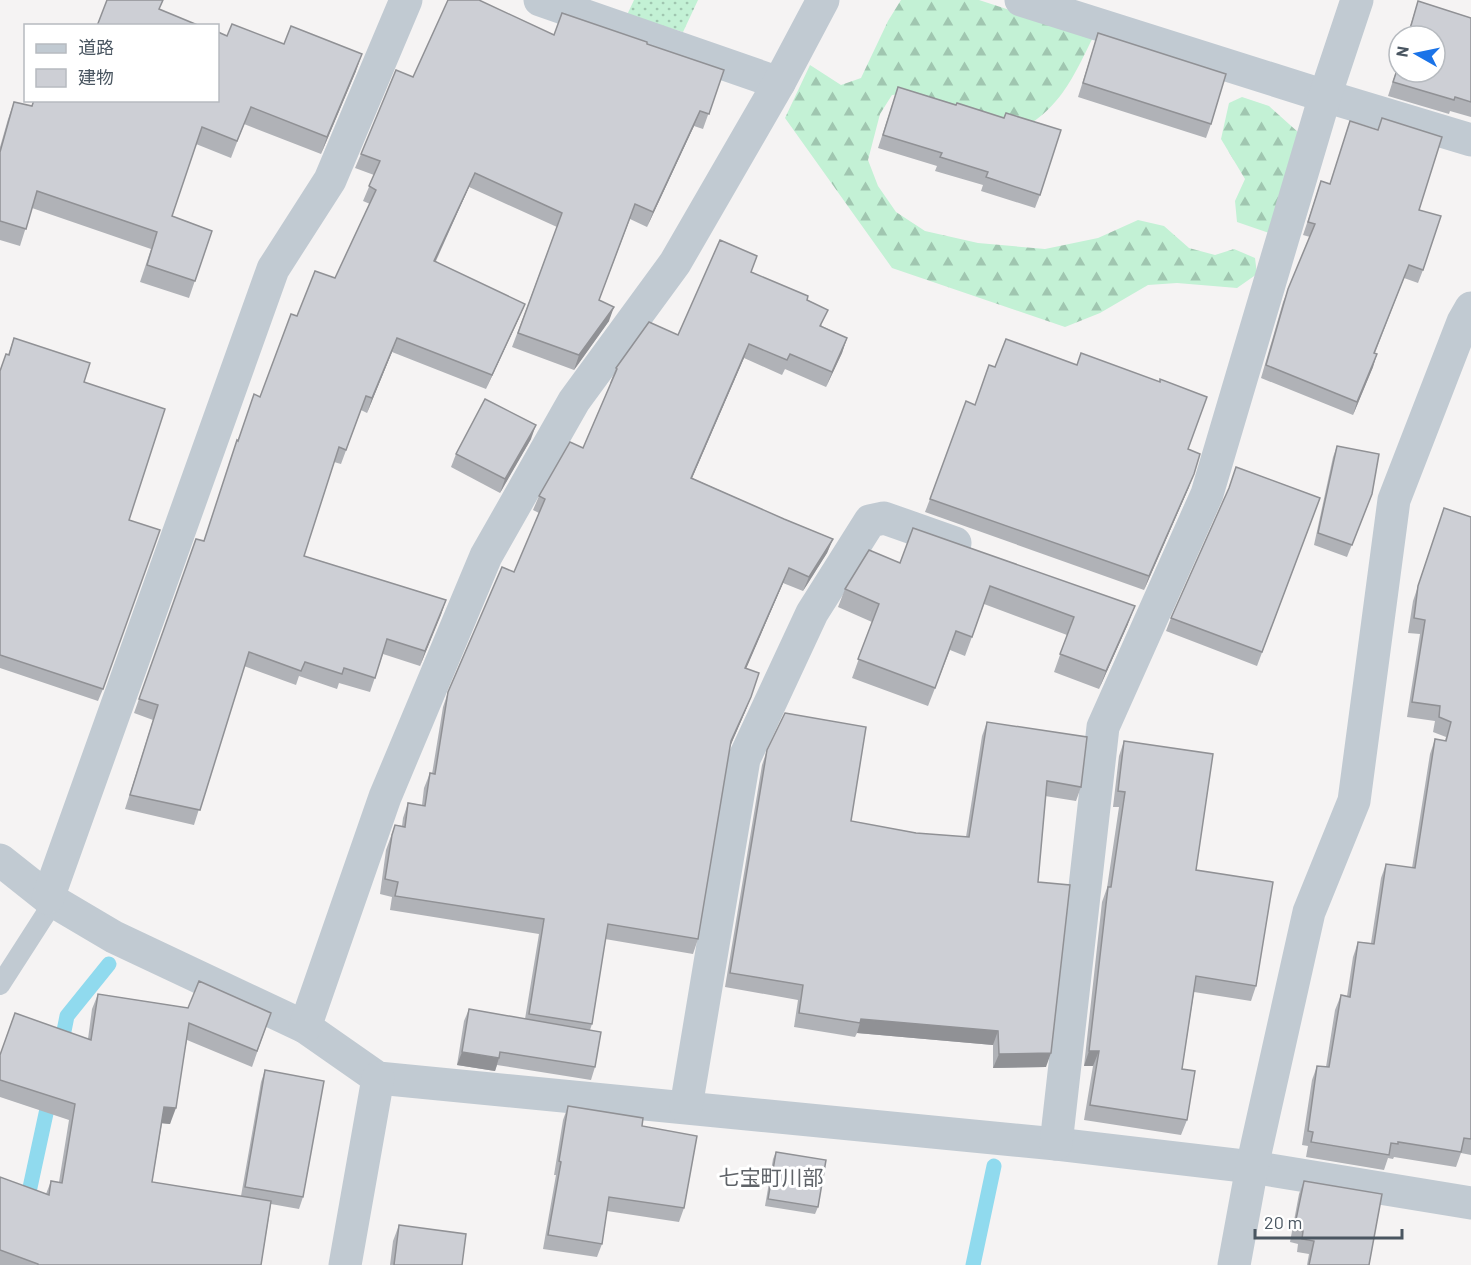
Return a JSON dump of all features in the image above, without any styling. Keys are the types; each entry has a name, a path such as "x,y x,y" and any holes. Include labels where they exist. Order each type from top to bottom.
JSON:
{"street":[{"path":"51,900 273,269 330,180 406,0"},
{"path":"540,0 779,83"},
{"path":"304,1027 385,797 486,556 574,400 675,263 779,83 823,0"},
{"path":"1021,0 1471,140"},
{"path":"1056,1144 1103,727 1142,609 1207,494 1325,96 1357,0"},
{"path":"1234,1265 1252,1167 1309,912 1354,801 1394,500 1463,322 1471,308"},
{"path":"686,1107 744,759 812,613 870,521 884,518 985,554"},
{"path":"0,860 51,900 114,937 304,1027 378,1078 1056,1144 1252,1167 1471,1203"},
{"path":"345,1265 378,1078"}],"lane":[{"path":"0,985 51,900"}],"green space":[{"path":"634,0 698,0 683,32 627,15"},
{"path":"901,0 979,0 1093,37 1068,85 1051,107 1030,124 969,112 903,94 892,95 880,114 868,160 878,186 896,212 925,231 978,243 1045,249 1098,238 1138,220 1164,226 1189,248 1215,255 1234,249 1255,258 1257,274 1237,288 1177,283 1148,285 1100,313 1065,327 892,268 785,118 810,65 841,85 861,78 888,21"},
{"path":"1242,97 1269,106 1299,133 1275,235 1237,222 1235,201 1245,179 1221,139 1229,103"}],"building":[{"path":"107,0 163,0 159,9 195,24 98,24"},
{"path":"448,0 479,0 554,35 562,13 724,70 709,114 700,111 653,212 635,204 599,300 614,307 579,355 518,333 562,213 475,173 434,261 525,304 492,375 397,338 372,398 366,396 346,450 339,447 304,556 446,600 425,651 387,639 375,678 344,668 342,674 305,662 301,671 249,652 200,810 130,795 158,705 139,699 196,539 204,541 254,394 260,397 291,314 297,316 315,271 335,278 376,190 369,186 380,161 361,154 396,70 413,77"},
{"path":"1418,1 1471,18 1471,102 1455,97 1454,100 1400,84 1447,84 1447,24 1411,24"},
{"path":"232,24 284,44 291,26 362,54 327,137 251,107 237,141 202,127 172,216 212,231 195,281 147,265 157,232 37,191 26,229 0,221 0,152 14,102 32,106 33,102 219,102 219,32 227,36"},
{"path":"1098,33 1226,74 1211,124 1083,83"},
{"path":"898,87 1004,118 1006,113 1061,130 1040,195 986,177 988,172 940,157 942,153 883,135"},
{"path":"1382,118 1442,137 1419,210 1441,216 1423,270 1409,265 1357,402 1266,365 1288,289 1315,224 1308,222 1321,181 1330,184 1350,121 1378,130"},
{"path":"720,240 757,256 751,272 808,296 807,300 828,310 820,326 847,338 832,372 790,354 787,360 749,344 691,478 833,539 809,577 789,568 745,668 759,673 731,741 698,939 608,924 592,1024 529,1014 544,919 395,896 398,882 385,879 392,835 395,825 405,827 408,803 425,806 430,773 435,774 448,692 502,567 514,572 545,499 539,496 570,442 583,448 616,368 649,322 678,335"},
{"path":"14,338 90,363 84,382 165,409 129,520 160,530 103,689 0,655 0,371 6,354 9,355"},
{"path":"1006,339 1077,365 1081,353 1207,397 1188,449 1200,454 1194,474 1149,576 930,499 966,401 975,405 989,365 995,367"},
{"path":"485,399 536,425 505,479 456,454"},
{"path":"1337,446 1379,454 1372,494 1352,545 1318,533"},
{"path":"1236,467 1320,498 1262,652 1171,618 1229,488"},
{"path":"1444,508 1471,517 1471,1139 1464,1138 1461,1152 1398,1142 1398,1144 1391,1143 1389,1155 1311,1142 1313,1132 1308,1131 1317,1066 1329,1067 1341,995 1350,997 1358,942 1374,944 1386,864 1415,868 1435,739 1446,741 1451,722 1439,717 1440,706 1412,702 1425,620 1414,618 1418,586"},
{"path":"913,528 1135,606 1106,671 1060,654 1074,617 990,586 972,637 956,631 935,688 858,659 879,604 845,589 869,550 900,563"},
{"path":"785,713 866,727 851,821 916,833 969,837 987,722 1087,737 1081,787 1047,781 1038,882 1070,885 1051,1053 999,1054 998,1031 861,1019 860,1023 799,1013 803,985 730,973 767,750"},
{"path":"1124,741 1213,754 1196,870 1273,882 1256,986 1196,976 1182,1069 1195,1071 1187,1120 1090,1105 1099,1051 1089,1051 1108,887 1111,887 1125,792 1118,791"},
{"path":"199,981 271,1013 257,1051 189,1023 176,1108 164,1107 152,1182 271,1201 261,1265 38,1265 0,1250 0,1177 49,1195 51,1181 62,1183 75,1104 0,1080 0,1055 15,1013 91,1040 98,994 188,1008"},
{"path":"469,1009 601,1032 595,1067 500,1052 499,1058 462,1052"},
{"path":"265,1070 324,1081 303,1197 245,1187"},
{"path":"568,1106 643,1118 642,1126 697,1136 684,1208 609,1197 602,1244 548,1235"},
{"path":"776,1152 826,1160 818,1207 768,1199"},
{"path":"1304,1181 1382,1194 1369,1265 1309,1265 1314,1241 1302,1239 1303,1231 1294,1229"},
{"path":"399,1225 466,1234 462,1265 394,1265"}],"waterway":[{"path":"60,1051 67,1016 109,964"},
{"path":"26,1206 50,1095"},
{"path":"973,1265 994,1166"}],"district":[{"name":"七宝町川部","path":"771,1178"}]}
